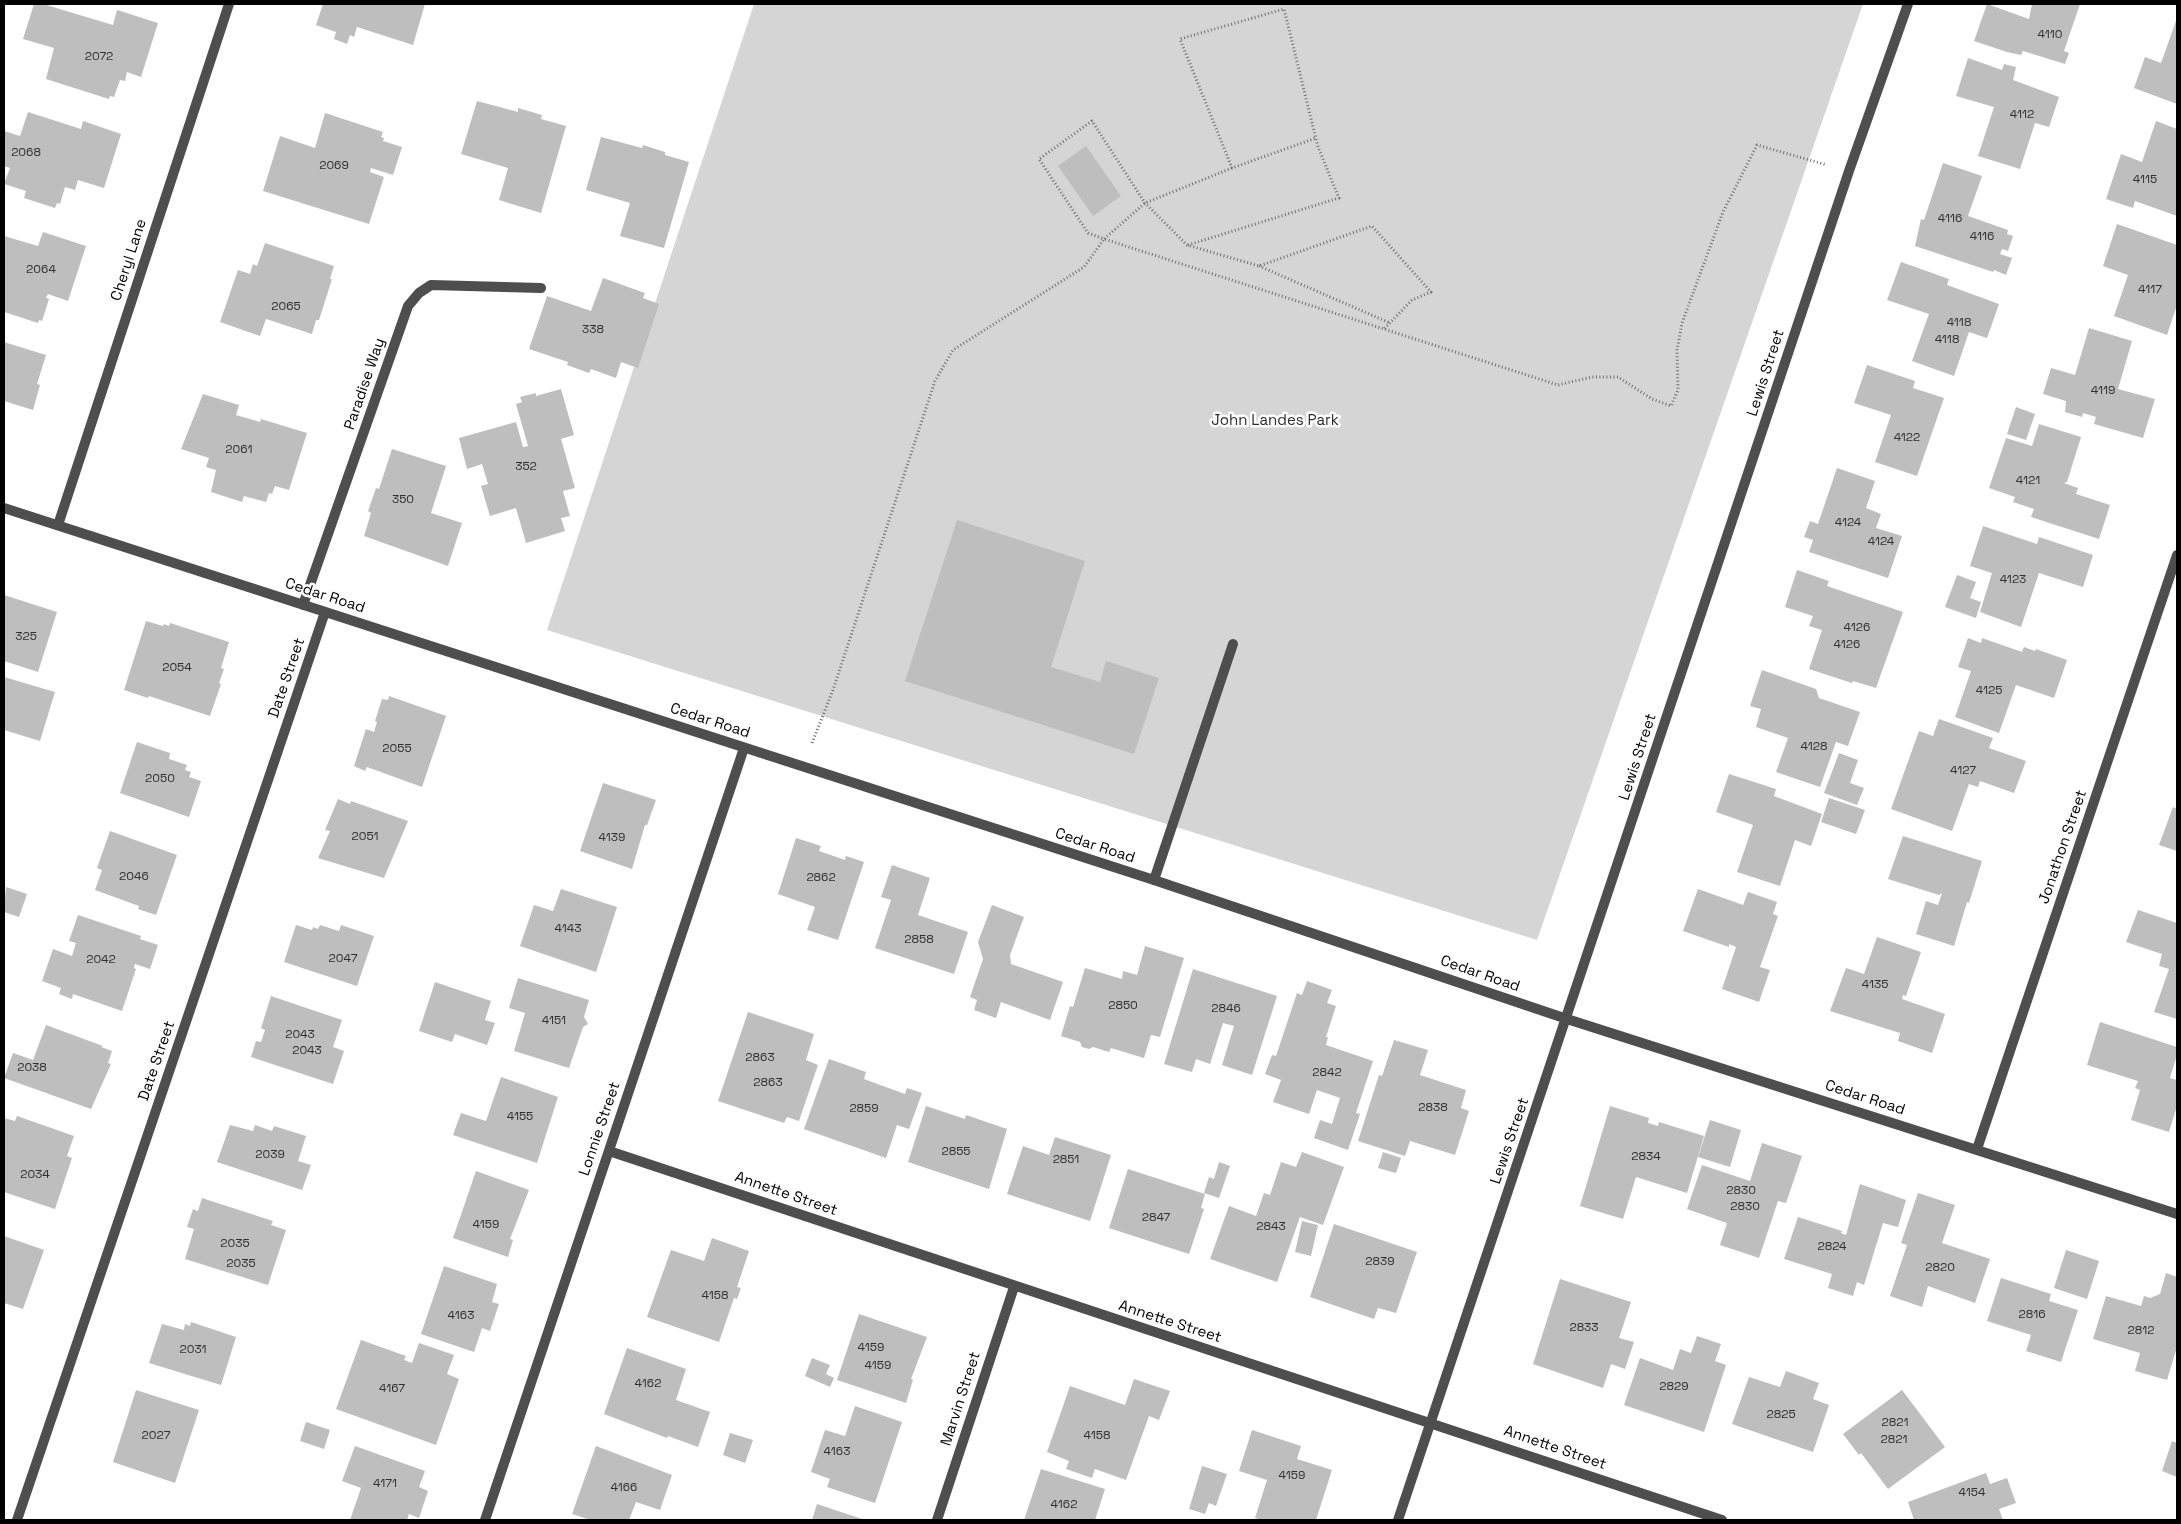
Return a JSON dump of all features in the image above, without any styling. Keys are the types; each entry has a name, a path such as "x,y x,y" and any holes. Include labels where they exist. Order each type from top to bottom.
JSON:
{"street":[{"name":"Cheryl Lane","path":"58,525 229,4"},
{"name":"Lewis Street","path":"1398,1520 1849,171 1908,4"},
{"name":"Paradise Way","path":"303,605 408,306 419,293 432,285 541,288"},
{"name":"Cedar Road","path":"4,508 1154,880 1567,1019 2177,1214"},
{"name":"Jonathon Street","path":"1977,1149 2177,555"},
{"name":"Date Street","path":"16,1520 325,612"},
{"path":"1154,880 1234,644"},
{"name":"Lonnie Street","path":"485,1520 744,748"},
{"name":"Annette Street","path":"609,1151 1014,1287 1431,1422 1722,1520"},
{"name":"Marvin Street","path":"937,1520 1014,1287"}],"path":[{"path":"1187,245 1339,198 1316,138 1284,9 1180,39 1232,168"},
{"path":"1390,323 1259,266 1187,245 1145,203 1092,121 1038,159 1088,233 1558,385 1592,377 1618,377 1652,400 1671,406 1678,390 1677,350 1682,323 1723,212 1757,145 1849,171"},
{"path":"803,767 833,690 935,381 953,350 1084,267 1104,239 1145,203 1232,168 1316,138"},
{"path":"1259,266 1372,226 1431,292 1412,300 1384,329"}],"green space":[{"name":"John Landes Park","path":"754,4 1863,4 1537,940 547,630"}],"building":[{"path":"34,4 43,4 113,25 117,10 158,23 141,77 127,72 125,81 120,80 114,97 110,96 109,99 46,79 54,48 23,39"},
{"path":"323,4 425,4 413,45 357,27 354,37 350,35 347,44 334,39 336,32 316,25"},
{"path":"1987,4 2029,19 2032,4 2080,4 2064,51 2069,53 2065,64 2023,51 2021,55 2007,52 1974,41"},
{"path":"2177,18 2177,104 2134,88 2145,57 2161,63"},
{"path":"1968,58 2002,70 2004,64 2016,67 2013,80 2059,97 2049,127 2035,123 2020,169 1978,156 1994,107 1956,96"},
{"path":"477,101 518,112 518,108 542,115 541,119 566,126 541,213 499,200 508,168 461,154"},
{"path":"28,112 81,129 83,121 121,134 104,188 78,180 75,190 65,187 60,204 57,203 55,208 24,198 26,191 4,184 10,168 4,166 4,131 20,136"},
{"path":"325,113 383,132 381,137 384,138 383,141 402,147 393,175 371,168 370,172 384,177 369,224 263,191 280,136 315,148"},
{"path":"2156,121 2177,129 2177,216 2135,201 2133,208 2106,199 2121,154 2142,162"},
{"path":"601,137 642,148 643,145 665,152 665,155 689,162 664,248 620,236 630,203 586,190"},
{"path":"1086,146 1121,196 1093,216 1058,166"},
{"path":"1943,163 1982,176 1968,216 2008,230 2007,234 2013,236 2008,251 2002,249 2000,254 2012,258 2006,275 1915,246 1921,219 1924,220"},
{"path":"2117,224 2177,245 2177,305 2167,335 2114,316 2128,275 2103,266"},
{"path":"43,232 86,246 68,301 48,294 46,298 49,299 42,321 39,320 38,323 4,312 4,236 38,246"},
{"path":"265,243 334,266 330,279 332,279 319,320 316,320 312,334 266,319 260,336 220,322 238,270 250,274 253,264 257,266"},
{"path":"1901,262 1949,279 1947,285 1999,304 1987,338 1969,332 1954,376 1912,361 1929,314 1887,300"},
{"path":"603,278 645,293 643,298 659,304 638,368 621,362 616,378 591,369 589,373 567,365 568,362 529,349 547,296 591,311"},
{"path":"2089,328 2132,341 2118,389 2155,399 2143,438 2094,424 2096,417 2083,413 2082,417 2065,412 2066,401 2043,394 2051,368 2075,375"},
{"path":"4,342 46,355 37,384 40,385 33,410 4,401"},
{"path":"1867,365 1915,381 1913,388 1944,398 1917,476 1875,462 1891,415 1854,403"},
{"path":"561,389 574,435 561,439 575,488 563,491 570,516 561,518 565,531 526,543 516,508 490,516 481,486 488,484 482,464 467,469 459,438 516,422 523,447 528,446 516,404 522,402 520,397 536,393 536,396"},
{"path":"203,394 239,405 236,415 260,422 261,419 307,433 289,490 275,486 272,494 269,493 266,502 244,496 242,502 211,492 216,470 206,467 209,458 181,449"},
{"path":"2016,407 2035,414 2026,440 2007,434"},
{"path":"2039,424 2081,437 2067,482 2064,483 2078,488 2076,494 2110,505 2099,539 2031,517 2034,509 2013,502 2015,497 1989,488 2006,438 2032,446"},
{"path":"392,449 446,466 431,513 462,523 448,566 364,536 371,513 368,511 376,488 379,489"},
{"path":"1837,468 1875,481 1866,508 1881,514 1876,528 1902,536 1888,578 1809,552 1813,540 1804,537 1810,521 1818,524"},
{"path":"957,520 1085,561 1051,667 1100,682 1106,661 1159,678 1134,754 905,681"},
{"path":"1983,526 2037,544 2039,537 2093,555 2083,587 2039,573 2021,627 1980,612 1992,573 1970,566"},
{"path":"1797,570 1829,581 1827,586 1903,612 1876,688 1853,681 1852,683 1809,669 1822,630 1809,626 1813,616 1785,607"},
{"path":"1957,575 1976,582 1970,598 1981,602 1976,618 1945,607"},
{"path":"4,595 57,612 38,672 4,661"},
{"path":"146,621 163,626 164,624 169,626 170,623 229,642 221,668 224,669 219,683 221,684 210,716 124,690"},
{"path":"1968,638 1981,643 1982,638 2022,652 2024,647 2035,651 2036,649 2067,660 2054,698 2016,685 1999,733 1955,717 1971,671 1958,667"},
{"path":"1762,670 1816,689 1819,698 1860,712 1848,746 1836,742 1820,787 1776,772 1788,738 1756,727 1761,709 1750,706"},
{"path":"4,677 55,692 40,741 4,730"},
{"path":"389,696 446,716 422,787 367,767 365,771 354,766 366,729 374,732 377,722 375,721 382,699 388,700"},
{"path":"1939,719 1993,738 1989,748 2026,761 2014,793 1980,781 1978,787 1969,784 1952,831 1891,809 1919,731 1933,736"},
{"path":"137,742 170,753 169,759 187,765 185,770 191,772 189,777 201,781 189,817 120,793"},
{"path":"1839,753 1858,760 1850,783 1864,788 1857,805 1824,793"},
{"path":"1729,774 1776,789 1774,796 1822,814 1811,846 1795,840 1780,886 1737,872 1753,825 1716,812"},
{"path":"603,783 656,800 647,825 645,825 632,869 580,851"},
{"path":"1829,798 1865,810 1856,834 1821,822"},
{"path":"338,799 350,804 351,801 408,821 384,878 318,858 330,831 325,830"},
{"path":"2173,807 2177,809 2177,851 2159,845"},
{"path":"110,831 177,855 156,915 138,909 139,906 95,890 102,870 97,868"},
{"path":"1903,836 1982,861 1954,946 1916,934 1926,901 1938,905 1942,893 1939,895 1888,879"},
{"path":"796,838 821,846 819,851 845,860 846,856 864,862 838,940 807,930 815,907 778,894"},
{"path":"892,865 930,878 918,915 968,932 954,974 875,948 891,900 881,897"},
{"path":"6,887 27,894 19,917 4,912"},
{"path":"561,889 617,907 596,972 520,946 534,905 553,911"},
{"path":"1698,889 1743,905 1748,892 1777,902 1773,914 1778,916 1760,967 1770,970 1759,1002 1722,989 1736,947 1729,944 1729,947 1683,931"},
{"path":"992,905 1024,917 1010,955 1011,964 1063,982 1050,1020 1001,1002 996,1018 974,1010 977,1000 970,997 983,959 978,942"},
{"path":"2138,910 2177,923 2177,1019 2154,1012 2169,969 2159,966 2162,954 2126,942"},
{"path":"78,915 141,936 140,939 158,945 150,969 135,964 134,968 136,969 122,1011 73,994 72,999 59,994 61,988 42,981 53,949 72,956 76,943 69,941"},
{"path":"296,925 312,930 313,927 318,929 320,925 339,931 341,925 374,936 357,986 284,962"},
{"path":"1877,937 1921,952 1906,996 1903,995 1902,999 1945,1014 1932,1053 1898,1041 1900,1033 1830,1011 1846,968 1864,974"},
{"path":"1145,946 1184,958 1160,1037 1151,1035 1144,1058 1111,1048 1109,1052 1093,1047 1089,1049 1082,1047 1080,1042 1061,1036 1070,1006 1073,1007 1085,968 1122,979 1123,971 1137,975"},
{"path":"1193,969 1277,996 1252,1075 1222,1065 1234,1026 1223,1023 1210,1064 1196,1059 1192,1072 1164,1064"},
{"path":"518,978 589,1000 584,1017 588,1024 583,1027 569,1068 514,1051 525,1013 509,1008"},
{"path":"1307,981 1332,990 1327,1003 1336,1006 1326,1037 1328,1037 1326,1045 1373,1061 1356,1113 1360,1114 1348,1150 1314,1138 1320,1120 1332,1124 1340,1098 1317,1090 1309,1114 1273,1102 1281,1080 1265,1074 1272,1055 1276,1056 1297,993 1302,995"},
{"path":"435,982 491,1001 485,1020 495,1023 487,1045 455,1034 452,1042 419,1031"},
{"path":"271,996 342,1020 333,1047 344,1051 333,1084 251,1057 256,1041 261,1042 265,1030 261,1028"},
{"path":"748,1012 814,1034 806,1060 818,1065 799,1121 787,1117 784,1123 718,1101"},
{"path":"2100,1022 2177,1047 2177,1055 2170,1078 2177,1080 2177,1106 2169,1132 2131,1120 2140,1090 2135,1088 2138,1081 2087,1065"},
{"path":"46,1025 112,1051 108,1063 111,1064 91,1109 4,1078 13,1053 33,1060"},
{"path":"1394,1040 1428,1050 1420,1075 1466,1090 1461,1108 1469,1111 1455,1155 1410,1141 1405,1156 1358,1141 1379,1075 1382,1076"},
{"path":"829,1059 866,1072 864,1079 905,1094 907,1088 922,1093 909,1129 897,1125 886,1158 804,1129"},
{"path":"501,1077 558,1097 537,1163 453,1135 461,1113 486,1121"},
{"path":"926,1106 965,1119 966,1115 1007,1129 989,1189 908,1162"},
{"path":"1610,1106 1649,1118 1648,1123 1658,1126 1659,1122 1704,1136 1687,1193 1636,1177 1623,1219 1580,1206"},
{"path":"17,1116 74,1136 67,1156 72,1158 55,1209 4,1192 4,1118 15,1121"},
{"path":"1710,1120 1741,1130 1730,1167 1698,1157"},
{"path":"230,1125 253,1131 255,1125 272,1131 274,1126 306,1136 298,1161 311,1165 302,1190 217,1162"},
{"path":"1055,1137 1111,1155 1090,1221 1007,1194 1023,1146 1049,1155"},
{"path":"1762,1143 1802,1156 1786,1203 1778,1201 1759,1258 1720,1245 1727,1223 1687,1209 1702,1165 1750,1181"},
{"path":"1302,1152 1344,1167 1323,1225 1300,1217 1277,1282 1210,1259 1229,1206 1256,1216 1264,1193 1270,1195 1281,1162 1296,1167"},
{"path":"1383,1152 1401,1158 1396,1173 1378,1168"},
{"path":"1219,1162 1230,1166 1219,1198 1204,1193 1209,1177 1214,1179"},
{"path":"1128,1169 1205,1194 1201,1208 1204,1209 1189,1254 1109,1228"},
{"path":"476,1171 529,1190 510,1239 513,1240 508,1257 453,1238"},
{"path":"1860,1184 1906,1200 1898,1227 1883,1223 1864,1285 1857,1282 1853,1296 1828,1288 1832,1274 1784,1259 1798,1217 1842,1231 1841,1233 1846,1235"},
{"path":"1918,1193 1955,1205 1942,1243 1990,1259 1975,1303 1928,1286 1922,1307 1890,1296 1907,1245 1901,1243"},
{"path":"202,1198 273,1221 271,1225 286,1230 268,1285 185,1259 194,1229 187,1227 193,1209 198,1211"},
{"path":"1302,1221 1318,1225 1311,1256 1295,1252"},
{"path":"1334,1224 1417,1252 1396,1313 1378,1308 1374,1319 1310,1297"},
{"path":"4,1236 44,1250 23,1309 4,1303"},
{"path":"712,1238 749,1251 737,1287 741,1288 737,1299 734,1298 719,1342 647,1317 671,1250 704,1261"},
{"path":"2066,1250 2099,1261 2087,1299 2054,1288"},
{"path":"444,1266 497,1284 492,1302 499,1304 490,1331 482,1328 474,1352 421,1334"},
{"path":"2166,1273 2177,1277 2177,1347 2167,1380 2135,1371 2140,1353 2093,1339 2106,1296 2141,1306 2144,1296 2150,1298 2160,1294"},
{"path":"2001,1278 2051,1294 2049,1301 2078,1310 2061,1362 2026,1351 2031,1335 1987,1321"},
{"path":"1560,1279 1631,1302 1619,1338 1634,1342 1625,1369 1611,1364 1603,1388 1533,1364"},
{"path":"859,1314 927,1337 911,1379 913,1380 906,1403 837,1380"},
{"path":"191,1322 236,1337 221,1385 149,1363 162,1324 184,1330 185,1324 190,1326"},
{"path":"1697,1336 1721,1344 1715,1361 1726,1365 1704,1432 1624,1405 1640,1358 1673,1370 1680,1349 1691,1353"},
{"path":"361,1340 406,1356 404,1360 412,1363 419,1343 454,1355 447,1374 459,1379 436,1445 336,1409"},
{"path":"627,1348 686,1369 676,1400 710,1412 698,1447 668,1436 667,1438 604,1414"},
{"path":"812,1358 830,1365 826,1374 834,1378 830,1387 805,1376"},
{"path":"1786,1371 1819,1383 1813,1399 1829,1405 1813,1452 1732,1424 1749,1377 1780,1387"},
{"path":"1134,1379 1170,1391 1159,1420 1149,1416 1126,1480 1095,1469 1092,1478 1066,1469 1069,1461 1047,1452 1070,1386 1125,1405"},
{"path":"136,1390 199,1410 175,1483 113,1462"},
{"path":"1902,1390 1945,1447 1888,1489 1861,1453 1859,1455 1843,1434"},
{"path":"855,1406 902,1422 875,1503 827,1487 830,1479 811,1472 825,1430 845,1436"},
{"path":"306,1422 330,1430 324,1449 300,1441"},
{"path":"1252,1430 1301,1446 1297,1459 1332,1470 1316,1520 1262,1520 1255,1518 1267,1480 1239,1471"},
{"path":"730,1433 753,1440 745,1463 723,1455"},
{"path":"2172,1441 2177,1443 2177,1477 2162,1471"},
{"path":"355,1446 425,1471 419,1487 428,1491 419,1518 409,1514 407,1520 350,1520 361,1488 342,1481"},
{"path":"596,1446 672,1475 660,1510 636,1502 629,1520 591,1520 572,1514"},
{"path":"1202,1466 1227,1474 1216,1506 1209,1503 1205,1514 1189,1509"},
{"path":"1041,1469 1105,1489 1095,1520 1024,1520"},
{"path":"1986,1473 1990,1484 2007,1478 2016,1503 1999,1509 2003,1520 1914,1520 1908,1502"},
{"path":"817,1504 865,1520 812,1520"}]}
